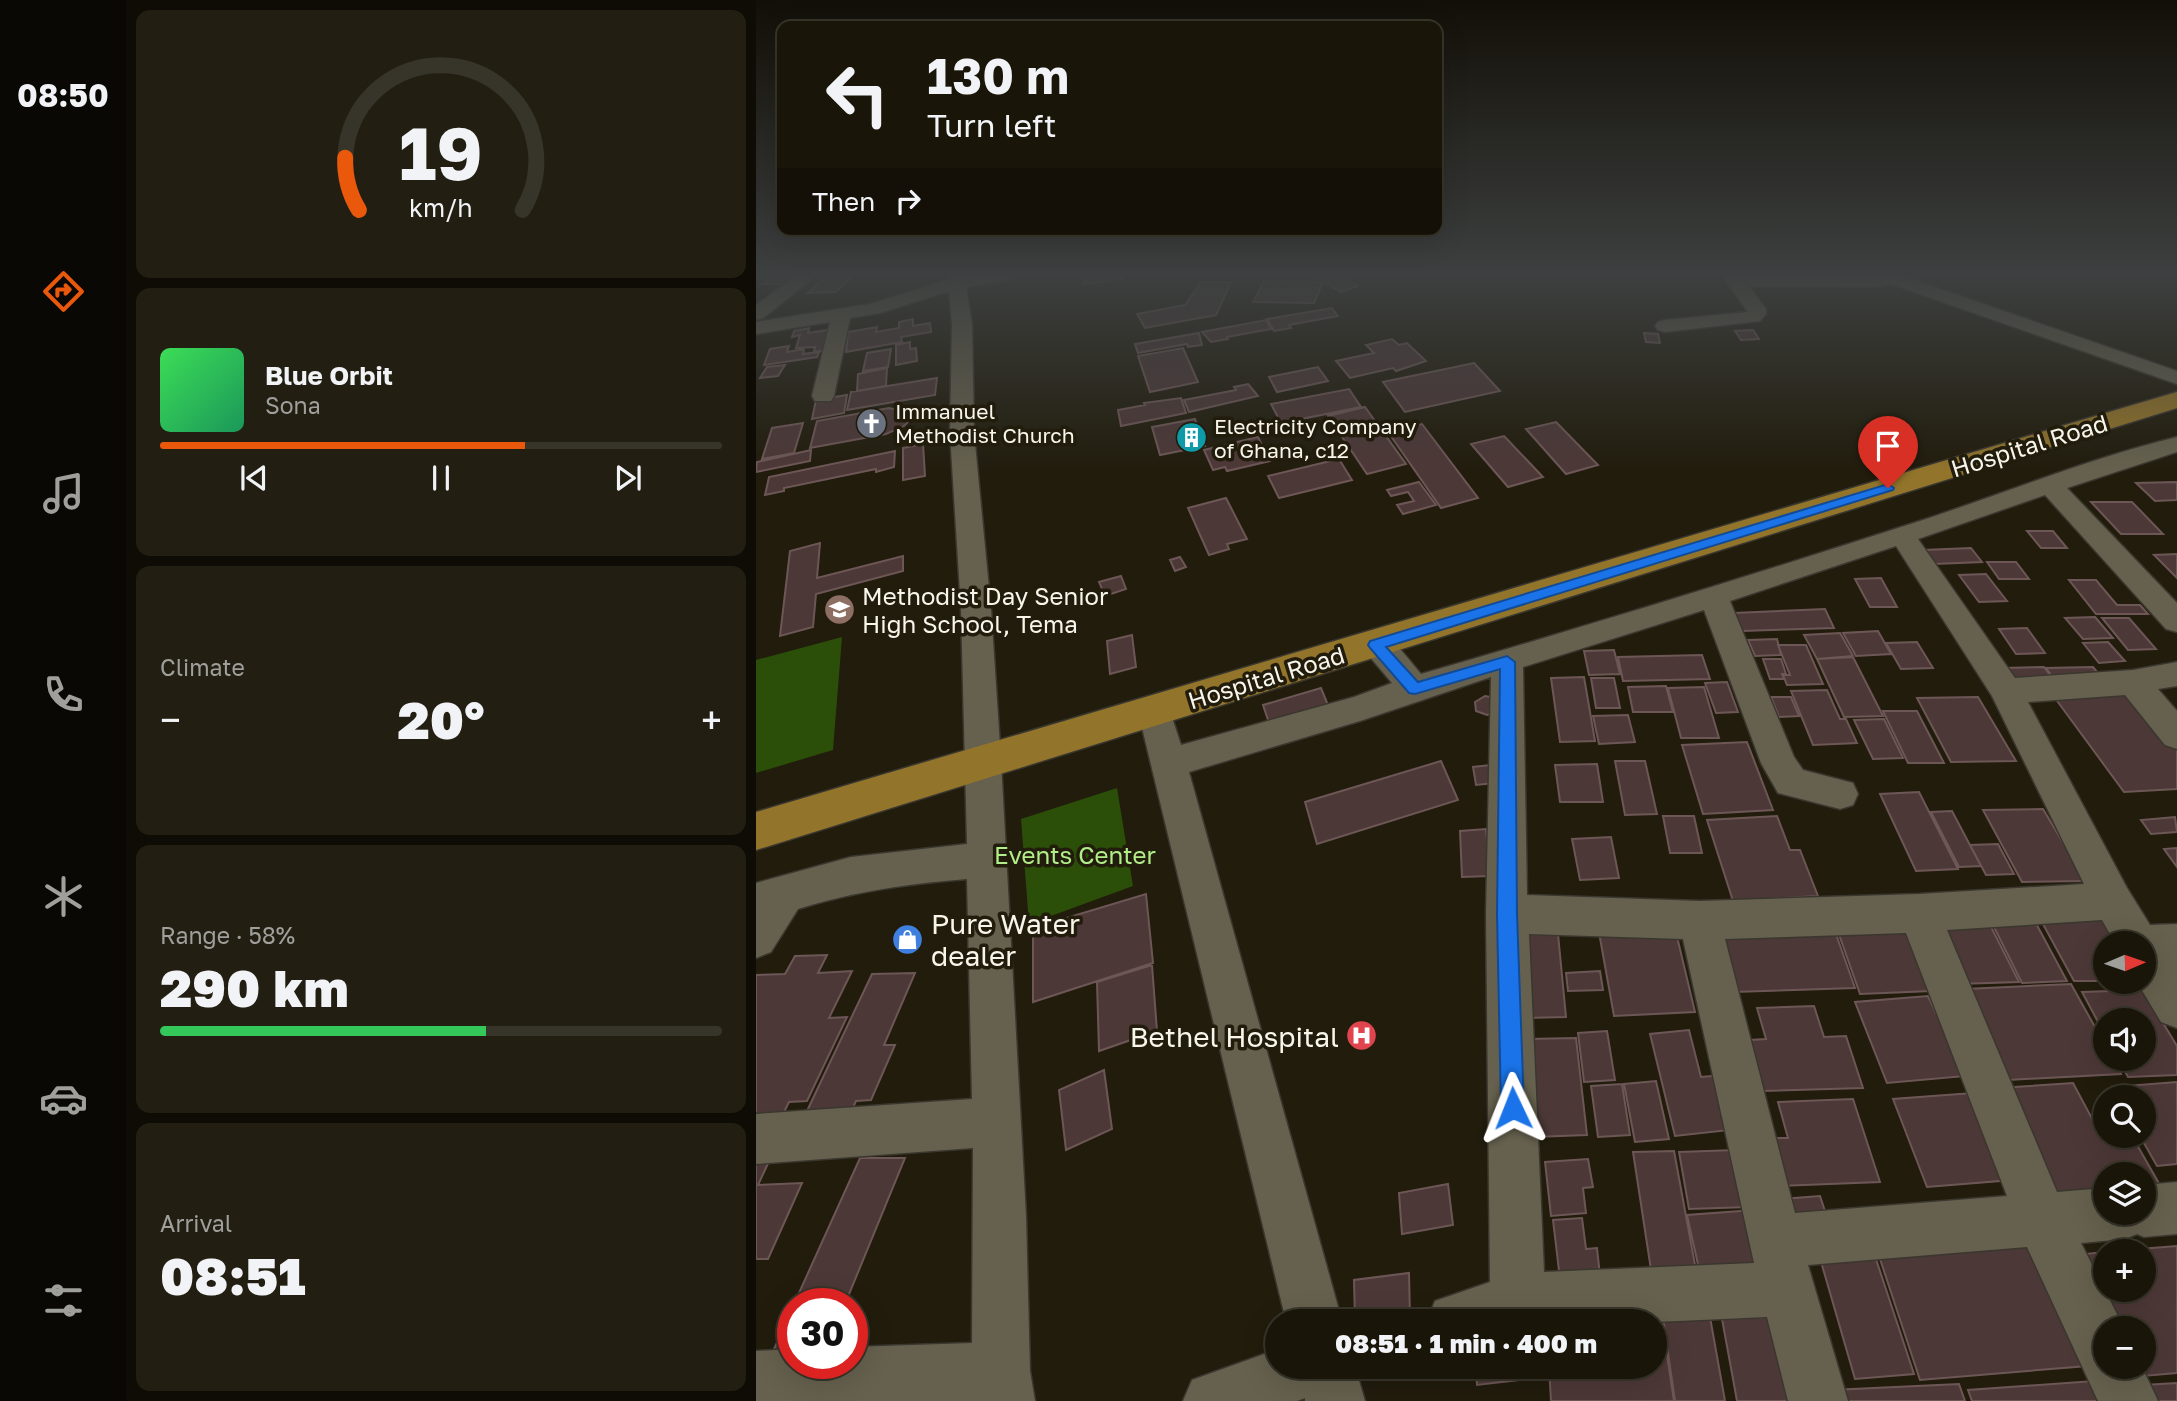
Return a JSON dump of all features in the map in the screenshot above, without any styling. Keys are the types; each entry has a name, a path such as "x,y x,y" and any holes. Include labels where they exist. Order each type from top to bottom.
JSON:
{"main road":[{"name":"Hospital Road","path":"756,831 2177,400"}],"street":[{"path":"823,396 835,341"},
{"path":"756,1380 1003,1386 1000,1216 983,761 976,609 962,433 962,341"},
{"path":"2074,341 2177,378"},
{"path":"1170,764 1507,662 2177,444"},
{"path":"2049,484 2177,622"},
{"path":"1902,535 2006,691 2131,931"},
{"path":"1713,595 1779,763 1791,782 1840,794"},
{"path":"1375,645 1415,688"},
{"path":"1507,662 1507,914 1518,1301"},
{"path":"2006,691 2133,682 2177,674"},
{"path":"2133,682 2177,735"},
{"path":"1155,711 1311,1309"},
{"path":"756,938 771,897 851,874 986,860"},
{"path":"1507,914 1700,920 2113,901"},
{"path":"1919,912 2042,1220 2093,1327"},
{"path":"1700,920 1782,1265 1818,1401"},
{"path":"2156,945 2177,944"},
{"path":"2156,972 2177,1006"},
{"path":"756,1139 996,1122"},
{"path":"2156,1210 2177,1208"},
{"path":"1493,1309 1518,1301 1782,1265 2042,1220 2093,1216"},
{"path":"1213,1401 1276,1379"},
{"path":"1329,1379 1335,1401"},
{"path":"2118,1379 2128,1401"}],"green space":[{"path":"842,637 833,750 756,773 756,660"},
{"name":"Events Center","path":"1117,788 1133,886 1029,924 1021,819"}],"building":[{"path":"798,341 830,341 828,350 814,352 815,347 796,348"},
{"path":"847,341 902,342 846,352"},
{"path":"1201,341 1202,345 1188,347 1187,344 1138,353 1135,344"},
{"path":"1382,341 1395,341 1399,345 1407,343 1426,361 1396,371 1393,368 1350,378 1336,361 1374,353 1366,345"},
{"path":"910,342 910,349 916,348 917,361 896,365 896,345"},
{"path":"789,346 787,352 804,349 803,354 819,352 817,357 764,365 770,349"},
{"path":"1183,348 1198,382 1150,392 1138,356"},
{"path":"891,349 888,367 863,371 867,353"},
{"path":"1474,363 1500,391 1405,412 1383,382"},
{"path":"785,365 778,376 760,378 767,367"},
{"path":"1318,367 1328,381 1277,392 1269,377"},
{"path":"887,368 886,386 857,391 858,374"},
{"path":"937,378 935,395 847,410 851,392"},
{"path":"1248,384 1258,396 1189,412 1184,400 1236,390 1234,387"},
{"path":"1349,389 1361,407 1281,423 1271,404"},
{"path":"847,395 844,413 812,419 816,400"},
{"path":"1181,398 1186,413 1121,426 1118,410"},
{"path":"1365,407 1406,464 1367,474 1328,416"},
{"path":"889,408 906,412 912,418 904,426 886,434 810,448 817,421"},
{"name":"Electricity Company of Ghana, c12","path":"1195,419 1205,446 1160,455 1152,427"},
{"path":"1556,422 1598,465 1566,474 1526,429"},
{"path":"803,423 794,453 762,459 772,428"},
{"path":"1422,424 1478,498 1441,508 1388,432"},
{"path":"1504,436 1543,477 1508,487 1471,444"},
{"path":"1258,437 1270,461 1227,471 1225,467 1213,470 1204,450"},
{"path":"923,444 925,476 903,480 903,448"},
{"path":"811,450 810,461 756,472 757,462"},
{"path":"895,451 894,467 784,488 784,491 765,495 769,477"},
{"path":"1339,459 1352,480 1279,498 1268,476"},
{"path":"1419,482 1436,505 1403,514 1397,505 1414,501 1408,492 1391,496 1387,490"},
{"path":"2177,482 2177,500 2155,501 2136,483"},
{"path":"1226,498 1247,539 1227,544 1229,549 1209,555 1188,508"},
{"path":"2091,502 2132,502 2163,534 2121,534"},
{"path":"2027,531 2053,531 2067,548 2041,548"},
{"path":"820,543 817,578 903,556 903,571 816,594 813,627 780,636 790,551"},
{"path":"1971,548 1982,562 1934,564 1924,550"},
{"path":"2177,554 2177,578 2154,555"},
{"path":"1180,557 1186,567 1175,571 1170,560"},
{"path":"1987,562 2016,562 2029,579 1999,579"},
{"path":"1986,574 2007,601 1979,602 1959,575"},
{"path":"1121,576 1126,589 1105,596 1099,582"},
{"path":"1881,578 1897,607 1870,607 1855,579"},
{"path":"2069,580 2096,580 2117,605 2140,605 2148,614 2096,614"},
{"path":"1825,609 1834,628 1742,631 1734,613"},
{"path":"2095,617 2113,638 2083,639 2065,618"},
{"path":"2102,618 2129,618 2156,649 2128,650"},
{"path":"2027,628 2045,653 2016,654 1999,629"},
{"path":"1878,631 1891,654 1856,656 1843,633"},
{"path":"1840,633 1853,656 1817,659 1804,635"},
{"path":"1132,635 1136,667 1110,674 1107,641"},
{"path":"1777,639 1781,655 1755,656 1748,640"},
{"path":"1917,642 1933,668 1901,669 1886,643"},
{"path":"2108,642 2125,661 2099,663 2083,643"},
{"path":"1778,645 1806,645 1823,684 1787,685 1783,675 1790,675"},
{"path":"1614,650 1620,674 1589,675 1584,651"},
{"path":"1702,655 1710,679 1623,681 1618,657"},
{"path":"1853,657 1883,716 1844,717 1817,659"},
{"path":"1763,659 1781,659 1786,674 1782,674 1784,679 1770,679"},
{"path":"2044,667 2056,683 2014,684 2003,668"},
{"path":"2093,667 2106,683 2058,684 2046,668"},
{"path":"1584,677 1595,741 1560,742 1551,678"},
{"path":"1591,678 1614,678 1620,708 1596,708"},
{"path":"1727,682 1738,712 1716,713 1705,683"},
{"path":"1666,686 1673,712 1633,712 1628,687"},
{"path":"1704,687 1719,738 1681,738 1668,688"},
{"path":"1321,688 1328,705 1269,723 1263,705"},
{"path":"1827,690 1840,719 1846,719 1857,743 1813,745 1791,691"},
{"path":"2132,690 2177,744 2177,789 2124,792 2052,694"},
{"path":"1485,696 1491,697 1494,713 1487,715 1476,711 1475,702"},
{"path":"1771,697 1791,697 1799,716 1779,717"},
{"path":"1978,697 2016,761 1951,762 1917,698"},
{"path":"1883,711 1917,711 1944,763 1908,763"},
{"path":"1628,715 1635,742 1599,744 1593,716"},
{"path":"1884,719 1903,758 1873,759 1854,720"},
{"path":"1747,742 1773,810 1703,814 1682,745"},
{"path":"1441,761 1458,800 1317,844 1305,802"},
{"path":"1615,761 1645,761 1657,814 1625,815"},
{"path":"1500,764 1504,782 1476,785 1473,767"},
{"path":"1597,764 1603,802 1560,802 1555,765"},
{"path":"1919,792 1958,869 1916,871 1880,794"},
{"path":"2043,809 2086,881 2022,882 1983,810"},
{"path":"1952,811 1981,866 1959,867 1931,812"},
{"path":"1663,816 1694,816 1702,853 1670,853"},
{"path":"1777,816 1790,850 1800,850 1818,896 1733,901 1707,820"},
{"path":"2175,817 2177,832 2151,834 2141,820"},
{"path":"1486,829 1490,876 1462,877 1460,831"},
{"path":"1611,837 1619,878 1580,880 1572,839"},
{"path":"1998,844 2014,874 1986,875 1970,845"},
{"path":"2177,848 2177,867 2164,849"},
{"path":"1146,894 1153,963 1033,1002 1033,928"},
{"path":"2031,914 2067,981 2022,983 1988,915"},
{"path":"2102,914 2113,931 2093,931 2093,981 2074,981 2038,915"},
{"path":"1986,917 2019,982 1958,984 1929,919"},
{"path":"1831,920 1855,988 1734,992 1716,923"},
{"path":"1674,924 1695,1012 1614,1016 1598,927"},
{"path":"1903,924 1931,991 1860,994 1836,926"},
{"path":"1558,934 1566,1017 1522,1018 1517,935"},
{"path":"827,955 818,973 852,971 829,1018 847,1017 807,1101 789,1102 777,1126 756,1127 756,975 785,974 795,956"},
{"path":"1152,965 1157,1031 1099,1051 1097,982"},
{"path":"1600,971 1603,990 1568,991 1566,973"},
{"path":"915,973 884,1045 895,1045 871,1100 856,1101 843,1130 797,1132 872,974"},
{"path":"2071,984 2093,1023 2093,1071 2119,1071 2121,1074 2008,1080 1966,989"},
{"path":"2082,992 2145,994 2154,1008 2093,1008 2093,1013"},
{"path":"1928,996 1966,1076 1887,1083 1855,1002"},
{"path":"1814,1006 1824,1037 1846,1036 1863,1088 1763,1091 1750,1040 1766,1039 1757,1008"},
{"path":"2156,1011 2177,1046 2177,1075 2128,1077 2125,1071 2156,1071"},
{"path":"1689,1030 1701,1077 1723,1075 1739,1129 1675,1136 1650,1034"},
{"path":"1607,1031 1615,1080 1584,1082 1578,1033"},
{"path":"1576,1038 1587,1135 1534,1137 1526,1039"},
{"path":"1104,1070 1112,1129 1066,1150 1059,1090"},
{"path":"1656,1081 1669,1139 1635,1142 1624,1084"},
{"path":"2177,1082 2177,1164 2157,1166 2147,1148 2156,1148 2156,1085 2138,1085"},
{"path":"2073,1083 2093,1120 2093,1148 2139,1148 2147,1162 2093,1162 2093,1200 2055,1204 1999,1088"},
{"path":"1622,1084 1630,1135 1598,1137 1591,1086"},
{"path":"1973,1093 2012,1180 1927,1187 1893,1099"},
{"path":"1853,1099 1880,1182 1779,1186 1767,1138 1788,1138 1778,1102"},
{"path":"1736,1150 1748,1207 1689,1209 1679,1152"},
{"path":"1674,1151 1698,1281 1653,1283 1633,1152"},
{"path":"772,1155 758,1185 802,1183 768,1259 756,1259 756,1156"},
{"path":"860,1158 905,1158 852,1288 801,1288"},
{"path":"1588,1159 1593,1187 1583,1188 1586,1213 1551,1216 1545,1162"},
{"path":"2156,1178 2165,1194 2156,1195"},
{"path":"1448,1184 1453,1225 1402,1234 1399,1193"},
{"path":"1820,1196 1830,1226 1791,1229 1782,1199"},
{"path":"1754,1210 1770,1272 1701,1278 1687,1215"},
{"path":"1582,1218 1586,1249 1597,1248 1600,1276 1560,1279 1553,1220"},
{"path":"1871,1244 1914,1374 1855,1379 1817,1248"},
{"path":"2033,1244 2087,1366 1920,1380 1879,1256"},
{"path":"2177,1246 2177,1373 2156,1375 2156,1316 2114,1316 2107,1302 2156,1302 2156,1248"},
{"path":"2093,1253 2093,1272 2084,1254"},
{"path":"1409,1273 1410,1309 1355,1309 1354,1280"},
{"path":"1710,1317 1725,1401 1675,1401 1667,1346 1667,1318"},
{"path":"1783,1317 1802,1401 1737,1401 1722,1319"},
{"path":"777,1342 777,1366 765,1369"},
{"path":"1667,1355 1674,1401 1551,1401 1550,1379 1667,1379"},
{"path":"1477,1379 1527,1379 1477,1385"},
{"path":"2094,1381 2102,1401 1972,1401 1968,1390"},
{"path":"2177,1383 2177,1401 2152,1401 2144,1385"},
{"path":"1959,1384 1965,1401 1835,1401 1832,1390"}],"place":[{"name":"Immanuel Methodist Church","path":"872,423"},
{"name":"Electricity Company of Ghana, c12","path":"1191,438"},
{"name":"Methodist Day Senior High School, Tema","path":"839,609"},
{"name":"Pure Water dealer","path":"908,939"},
{"name":"Bethel Hospital","path":"1362,1036"}],"route":[{"path":"1513,1108 1507,914 1507,662 1415,688 1375,645 1888,488"}]}
